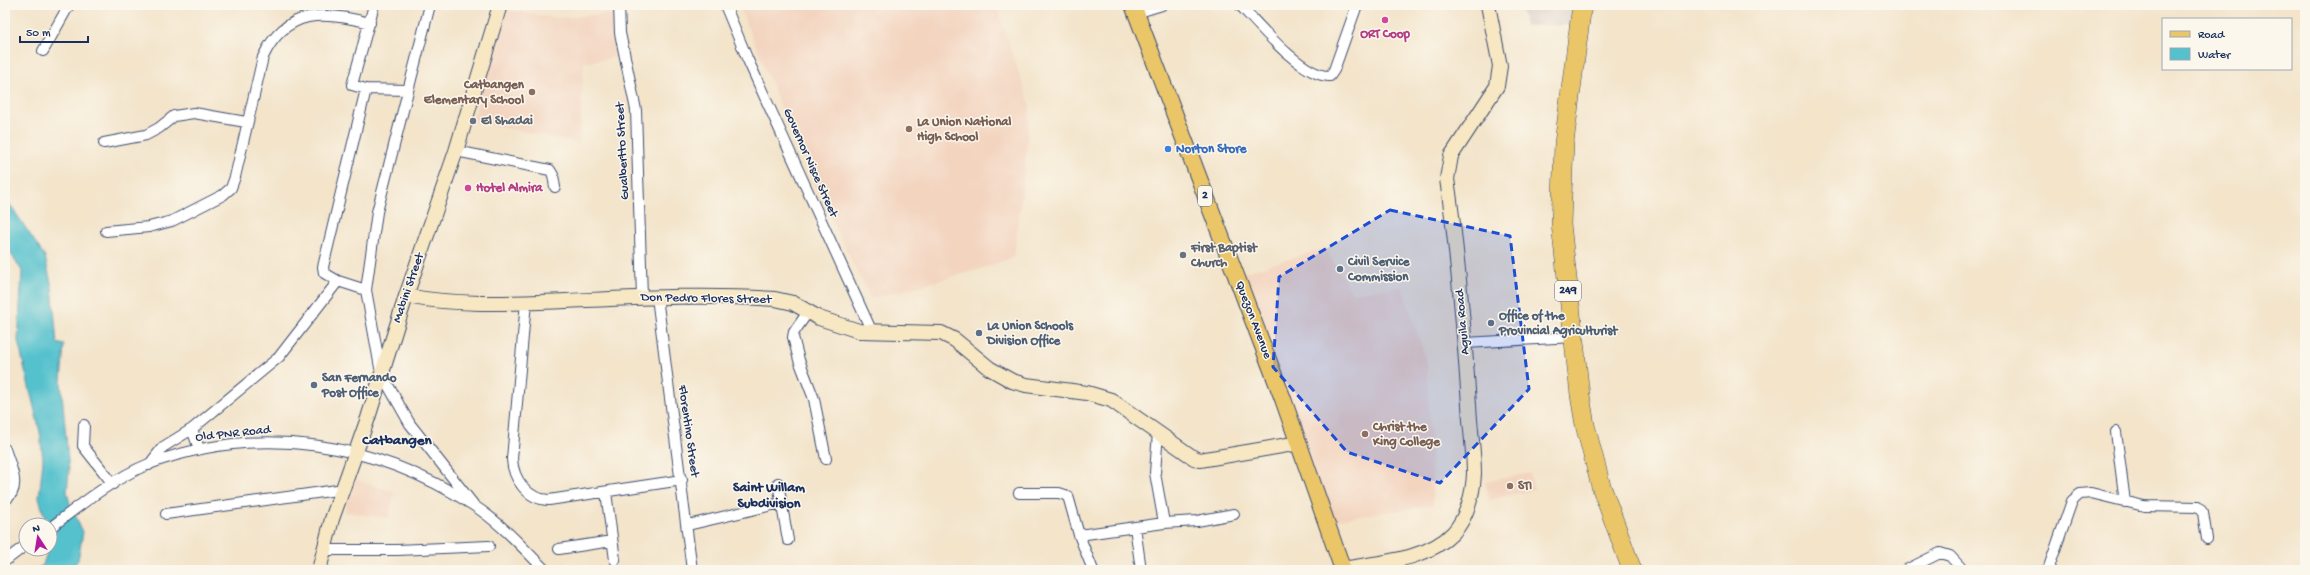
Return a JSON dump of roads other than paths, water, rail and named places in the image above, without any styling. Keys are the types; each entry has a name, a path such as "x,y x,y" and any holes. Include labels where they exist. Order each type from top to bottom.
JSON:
{"highway":[{"name":"249","path":"1582,5 1564,143 1561,224 1580,395 1593,459 1632,570"}],"main road":[{"name":"Quezon Avenue","path":"1135,9 1299,443 1343,569"}],"street":[{"path":"43,51 69,5"},
{"path":"374,5 352,85 366,89 407,90"},
{"path":"430,5 377,212 366,290 381,374 410,424 454,477 474,506"},
{"name":"Mabini Street","path":"319,570 323,550 368,418 406,296 456,151 500,5"},
{"name":"Gualbertto Street","path":"619,5 620,32 636,110 642,298"},
{"name":"Governor Nisce Street","path":"725,5 747,58 872,332"},
{"path":"1135,9 1162,5"},
{"path":"1240,5 1272,40 1311,73 1322,76 1330,76 1334,70 1357,5"},
{"name":"Aguila Road","path":"1343,569 1424,552 1443,542 1461,524 1469,504 1474,475 1465,343 1447,179 1448,166 1458,142 1497,86 1500,66 1488,5"},
{"path":"106,232 149,227 172,221 223,195 231,188 263,57 270,41 283,28 319,14 339,15 370,23"},
{"path":"366,89 323,265 324,273 338,281 366,290"},
{"path":"104,143 146,135 159,128 174,116 194,113 246,122"},
{"path":"456,151 550,170 553,175 555,187"},
{"path":"148,465 163,447 192,429 279,357 338,281"},
{"name":"Don Pedro Flores Street","path":"406,296 433,301 526,302 657,297 746,297 775,299 793,303 808,312 842,326 859,331 940,333 955,340 989,368 1012,381 1026,386 1087,393 1111,400 1194,458 1200,460 1299,443"},
{"name":"Florentino Street","path":"657,297 688,525 692,570"},
{"path":"526,302 512,459 516,477 529,494 541,500 606,492 682,480"},
{"path":"808,312 794,332 793,337 799,360 814,399 826,459"},
{"path":"1465,343 1574,337"},
{"path":"84,424 84,446 113,484"},
{"path":"192,429 199,449"},
{"path":"1158,432 1155,473 1164,523"},
{"path":"2116,432 2125,502"},
{"name":"Old PNR Road","path":"58,522 113,484 148,465 199,449 255,442 303,443 355,453 422,477 474,506 497,522 546,570"},
{"path":"5,449 15,485 13,493 5,500"},
{"path":"778,483 788,540"},
{"path":"166,514 344,489"},
{"path":"606,492 615,560"},
{"path":"1018,493 1066,495 1092,570"},
{"path":"2048,570 2072,501 2075,497 2091,493 2125,502 2155,507 2198,507 2203,513 2207,539"},
{"path":"688,525 781,503"},
{"path":"1079,535 1164,523 1197,521 1234,514"},
{"path":"1135,527 1142,570"},
{"path":"559,549 612,541"},
{"path":"323,550 397,550 489,546"},
{"path":"5,561 18,551"},
{"path":"1906,570 1940,553 1950,556 1963,570"}],"water":[{"path":"5,197 45,257 52,287 57,343 64,345 61,382 69,471 67,492 70,504 83,532 78,560 70,570 35,570 43,565 46,557 58,557 58,517 45,517 39,498 43,460 40,432 18,341 22,271 5,245"}],"place":[{"name":"ORT Coop","path":"1385,20"},
{"name":"Catbangen Elementary School","path":"532,92"},
{"name":"El Shadai","path":"473,121"},
{"name":"La Union National High School","path":"909,129"},
{"name":"Norton Store","path":"1168,149"},
{"name":"Hotel Almira","path":"468,188"},
{"name":"First Baptist Church","path":"1183,255"},
{"name":"Civil Service Commission","path":"1340,269"},
{"name":"Office of the Provincial Agriculturist","path":"1491,323"},
{"name":"La Union Schools Division Office","path":"979,333"},
{"name":"San Fernando Post Office","path":"314,385"},
{"name":"Christ the King College","path":"1365,434"},
{"name":"STI","path":"1510,486"}],"district":[{"name":"Catbangen","path":"397,441"},
{"name":"Saint Willam Subdivision","path":"769,496"}]}
